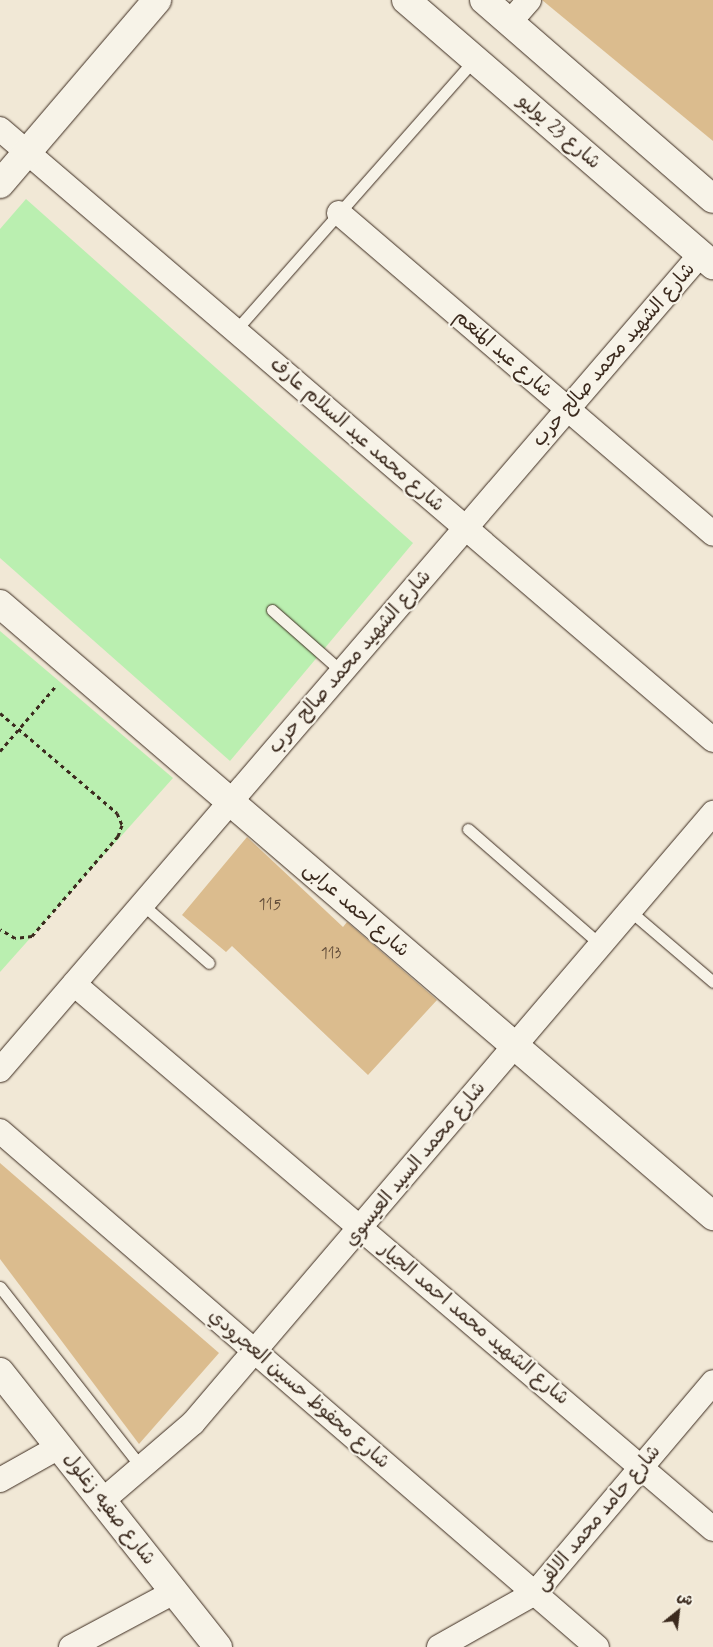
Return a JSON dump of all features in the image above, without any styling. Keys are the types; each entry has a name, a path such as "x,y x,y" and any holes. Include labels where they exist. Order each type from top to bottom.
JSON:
{"main road":[{"path":"0,184 157,0"},
{"name":"شارع 23 يوليو","path":"406,0 707,260"},
{"path":"484,0 713,199"},
{"name":"شارع احمد عرابى","path":"0,604 713,1216"},
{"name":"شارع صفيه زغلول","path":"0,1372 218,1647"}],"street":[{"path":"510,22 529,0"},
{"name":"شارع محمد عبد السلام عارف","path":"0,130 713,740"},
{"name":"شارع عبد المنعم","path":"339,213 713,534"},
{"name":"شارع الشهيد محمد صالح حرب","path":"0,1070 568,409 707,260"},
{"name":"شارع محمد السيد العيسوي","path":"102,1501 193,1423 256,1352 713,813"},
{"name":"شارع الشهيد محمد احمد الجيار","path":"74,984 713,1529"},
{"name":"شارع محفوظ حسين العجرودي","path":"0,1131 597,1647"},
{"name":"شارع حامد محمد الالفى","path":"439,1647 535,1594 713,1382"},
{"path":"0,1480 59,1446"},
{"path":"84,1644 174,1592"}],"lane":[{"path":"235,331 475,59"},
{"path":"272,610 342,671"},
{"path":"468,829 601,945"},
{"path":"142,904 209,963"},
{"path":"630,910 713,982"},
{"path":"0,1287 142,1468"}],"path":[{"path":"0,751 72,666"},
{"path":"0,713 118,813 122,825 118,836 32,936 15,938 0,929"}],"green space":[{"path":"26,199 413,543 230,761 0,558 0,229"},
{"path":"0,631 173,778 0,972"}],"building":[{"path":"542,0 713,0 713,141 639,80"},
{"path":"247,837 343,927 347,922 437,1000 368,1075 232,946 226,952 182,915"},
{"path":"0,1163 219,1353 139,1444 0,1259"}]}
